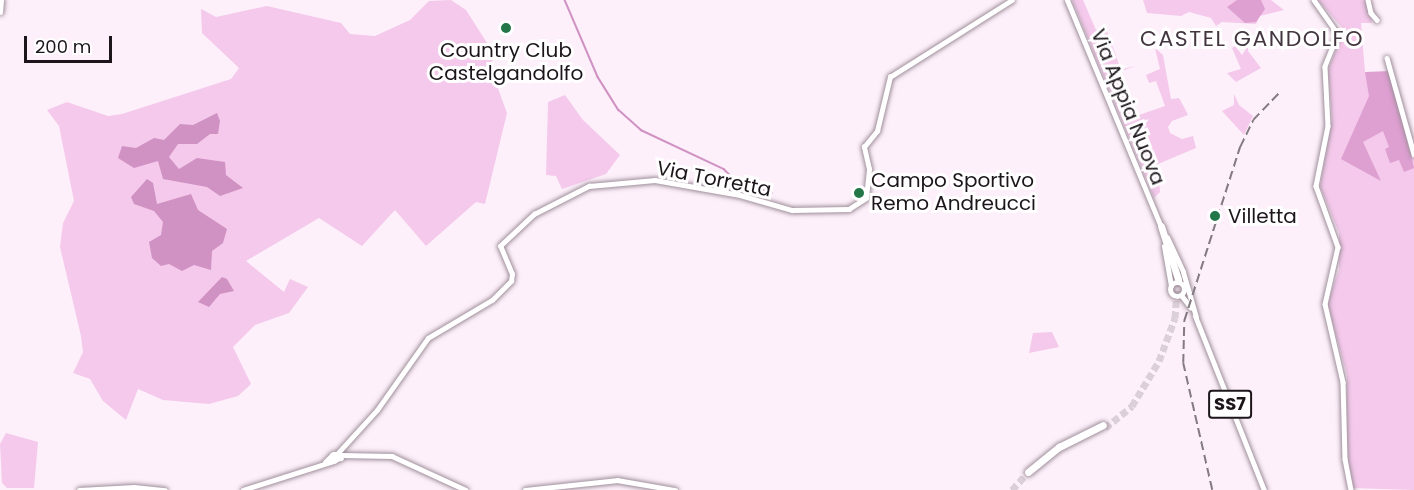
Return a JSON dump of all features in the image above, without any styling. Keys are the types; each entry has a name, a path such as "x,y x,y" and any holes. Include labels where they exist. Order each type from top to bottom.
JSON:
{"highway":[{"path":"1161,226 1178,282"},
{"path":"1029,473 1039,464 1079,439 1104,427"}],"main road":[{"path":"0,12 1,0"},
{"name":"Via Appia Nuova","path":"1067,0 1161,226 1179,262 1196,317 1264,490"},
{"name":"Via Appia Nuova","path":"1161,226 1178,282 1172,294 1181,295 1196,317"},
{"path":"1179,262 1178,282 1181,295"},
{"path":"1178,282 1189,292"}],"street":[{"name":"Via Torretta","path":"338,456 376,412 428,338 492,300 511,281 512,274 499,250 504,240 536,213 571,194 597,184 655,180 800,211 842,211 866,198 868,167 864,147 877,131 890,78 1012,0"},
{"path":"1314,0 1338,34 1326,66 1328,121 1316,186 1338,247 1325,304 1343,382 1345,459 1351,490"},
{"path":"1368,0 1371,13 1377,20"},
{"path":"1387,58 1414,154"},
{"path":"243,490 338,456 388,455 466,490"},
{"path":"525,490 611,480 647,482 675,490"},
{"path":"79,490 127,487 165,490"}],"shaded area":[{"path":"451,0 466,10 496,57 489,64 507,113 485,204 476,202 426,246 395,210 362,246 319,218 246,261 284,292 290,279 308,287 289,313 255,325 233,347 251,384 238,396 209,404 163,400 138,389 126,420 103,401 90,379 73,373 83,352 60,247 63,223 74,201 59,126 47,110 67,102 108,116 122,114 231,79 239,68 202,33 201,9 216,17 267,6 341,23 350,34 375,36 410,20 429,1"},
{"path":"1072,0 1083,0 1096,30 1106,28 1121,70 1137,65 1120,72 1139,115 1165,106 1156,81 1149,83 1146,75 1160,69 1155,48 1163,55 1171,99 1179,98 1188,115 1172,121 1168,127 1170,133 1182,139 1193,136 1196,148 1158,164 1160,192 1154,198"},
{"path":"1143,0 1271,0 1284,10 1260,16 1256,24 1222,22 1216,26 1211,18 1189,12 1181,16 1147,13"},
{"path":"1237,0 1261,0 1265,9 1256,22 1245,23 1227,7"},
{"path":"1318,0 1367,0 1372,23 1361,23 1365,72 1414,157 1414,490 1351,488 1347,452 1347,375 1327,304 1339,270 1339,233 1320,186 1332,118 1328,70 1344,30"},
{"path":"1235,46 1242,55 1248,46 1248,51 1261,68 1236,82 1227,73 1241,69 1232,48"},
{"path":"1390,71 1414,168 1404,172 1399,160 1390,163 1385,149 1389,147 1383,131 1363,142 1381,181 1341,159 1369,96 1365,72"},
{"path":"1234,94 1239,105 1253,116 1244,135 1222,111 1234,105"},
{"path":"565,95 583,120 620,155 606,174 562,189 556,176 546,175 548,102"},
{"path":"217,113 220,121 218,134 210,134 197,144 178,144 169,157 179,169 197,158 225,162 226,175 243,188 220,196 207,187 163,179 158,161 134,168 118,158 122,146 136,148 154,138 164,140 180,124 193,125"},
{"path":"147,179 153,183 157,204 191,194 198,210 227,229 223,243 212,251 211,270 194,265 182,271 169,264 161,266 152,258 149,242 161,235 163,222 154,211 134,204 131,197"},
{"path":"222,277 227,279 234,291 220,294 209,307 198,302"},
{"path":"1052,332 1059,347 1029,353 1033,333"},
{"path":"6,433 38,442 34,488 7,488 2,483 0,444"}],"waterway":[{"path":"565,0 598,77 619,110 641,130 724,169 734,179 772,193"}],"tunnel":[{"path":"1105,428 1132,406 1159,361 1175,318 1178,279"},
{"path":"1012,490 1028,472"}],"railway":[{"path":"1212,490 1183,363 1184,321 1240,147 1253,120 1279,93"}],"place":[{"name":"Country Club Castelgandolfo","path":"506,28"},
{"name":"Campo Sportivo Remo Andreucci","path":"859,193"},
{"name":"Villetta","path":"1215,216"}],"district":[{"name":"CASTEL GANDOLFO","path":"1252,39"}]}
